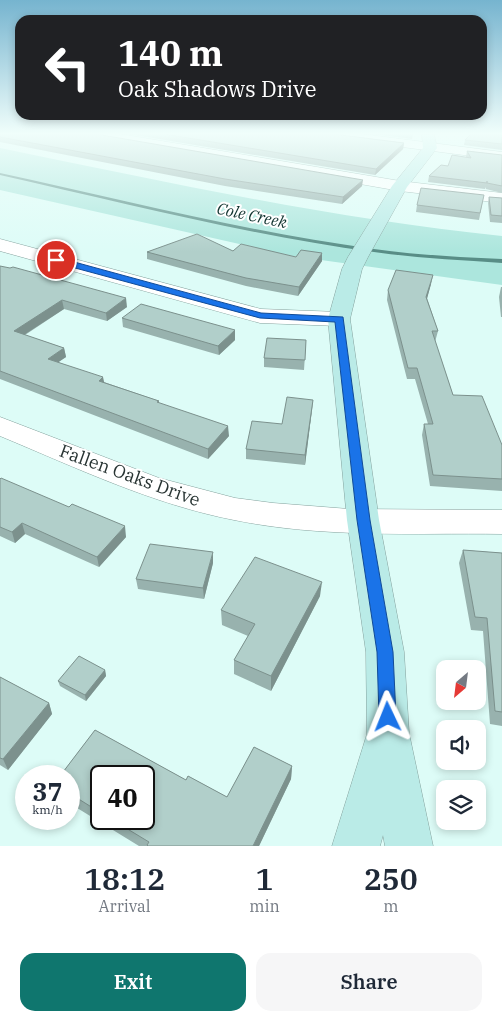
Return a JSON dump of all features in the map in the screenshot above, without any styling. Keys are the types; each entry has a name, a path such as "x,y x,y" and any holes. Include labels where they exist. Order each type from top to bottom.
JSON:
{"street":[{"path":"327,173 400,186 502,198"},
{"path":"408,173 358,256 352,269 339,319 364,520 385,652 388,733 408,846"},
{"path":"0,245 260,316 339,319"},
{"name":"Fallen Oaks Drive","path":"0,426 150,486 200,501 258,513 364,520 502,522"},
{"path":"356,846 388,733"}],"green space":[{"path":"0,173 126,173 313,210 439,229 502,236 502,285 292,256 0,190"}],"building":[{"path":"195,173 325,173 363,180 343,197"},
{"path":"432,173 502,173 502,186 487,183 429,176"},
{"path":"421,188 484,195 480,213 417,205"},
{"path":"489,197 502,198 502,216 491,215"},
{"path":"197,234 233,251 241,244 296,257 301,250 322,253 299,287 246,278 147,252"},
{"path":"0,266 13,267 126,298 106,313 62,300 14,331 64,348 48,359 103,377 99,381 228,426 208,449 0,371"},
{"path":"396,270 433,275 426,297 438,331 432,331 453,395 482,396 502,445 502,479 433,475 424,424 433,424 417,368 408,368 388,290"},
{"path":"141,304 235,330 218,346 122,318"},
{"path":"267,338 306,340 305,360 264,358"},
{"path":"287,397 313,400 305,455 246,449 252,421 282,424"},
{"path":"1,478 69,507 72,504 125,526 97,557 22,523 12,532 0,527"},
{"path":"150,544 213,552 203,588 136,579"},
{"path":"463,550 502,553 502,712 495,711 487,618 475,617"},
{"path":"255,557 322,582 271,676 234,660 255,624 221,610"},
{"path":"79,656 105,670 85,695 58,681"},
{"path":"0,677 49,703 3,759 0,758"},
{"path":"95,730 186,780 188,776 227,797 254,747 292,766 253,846 148,846 149,842 129,830 155,830 155,765 90,765 90,806 80,800 80,765 68,765"}],"waterway":[{"name":"Cole Creek","path":"0,174 249,230 312,241 438,258 502,261"}],"route":[{"path":"56,260 260,316 339,319 364,520 385,652 388,717"}]}
